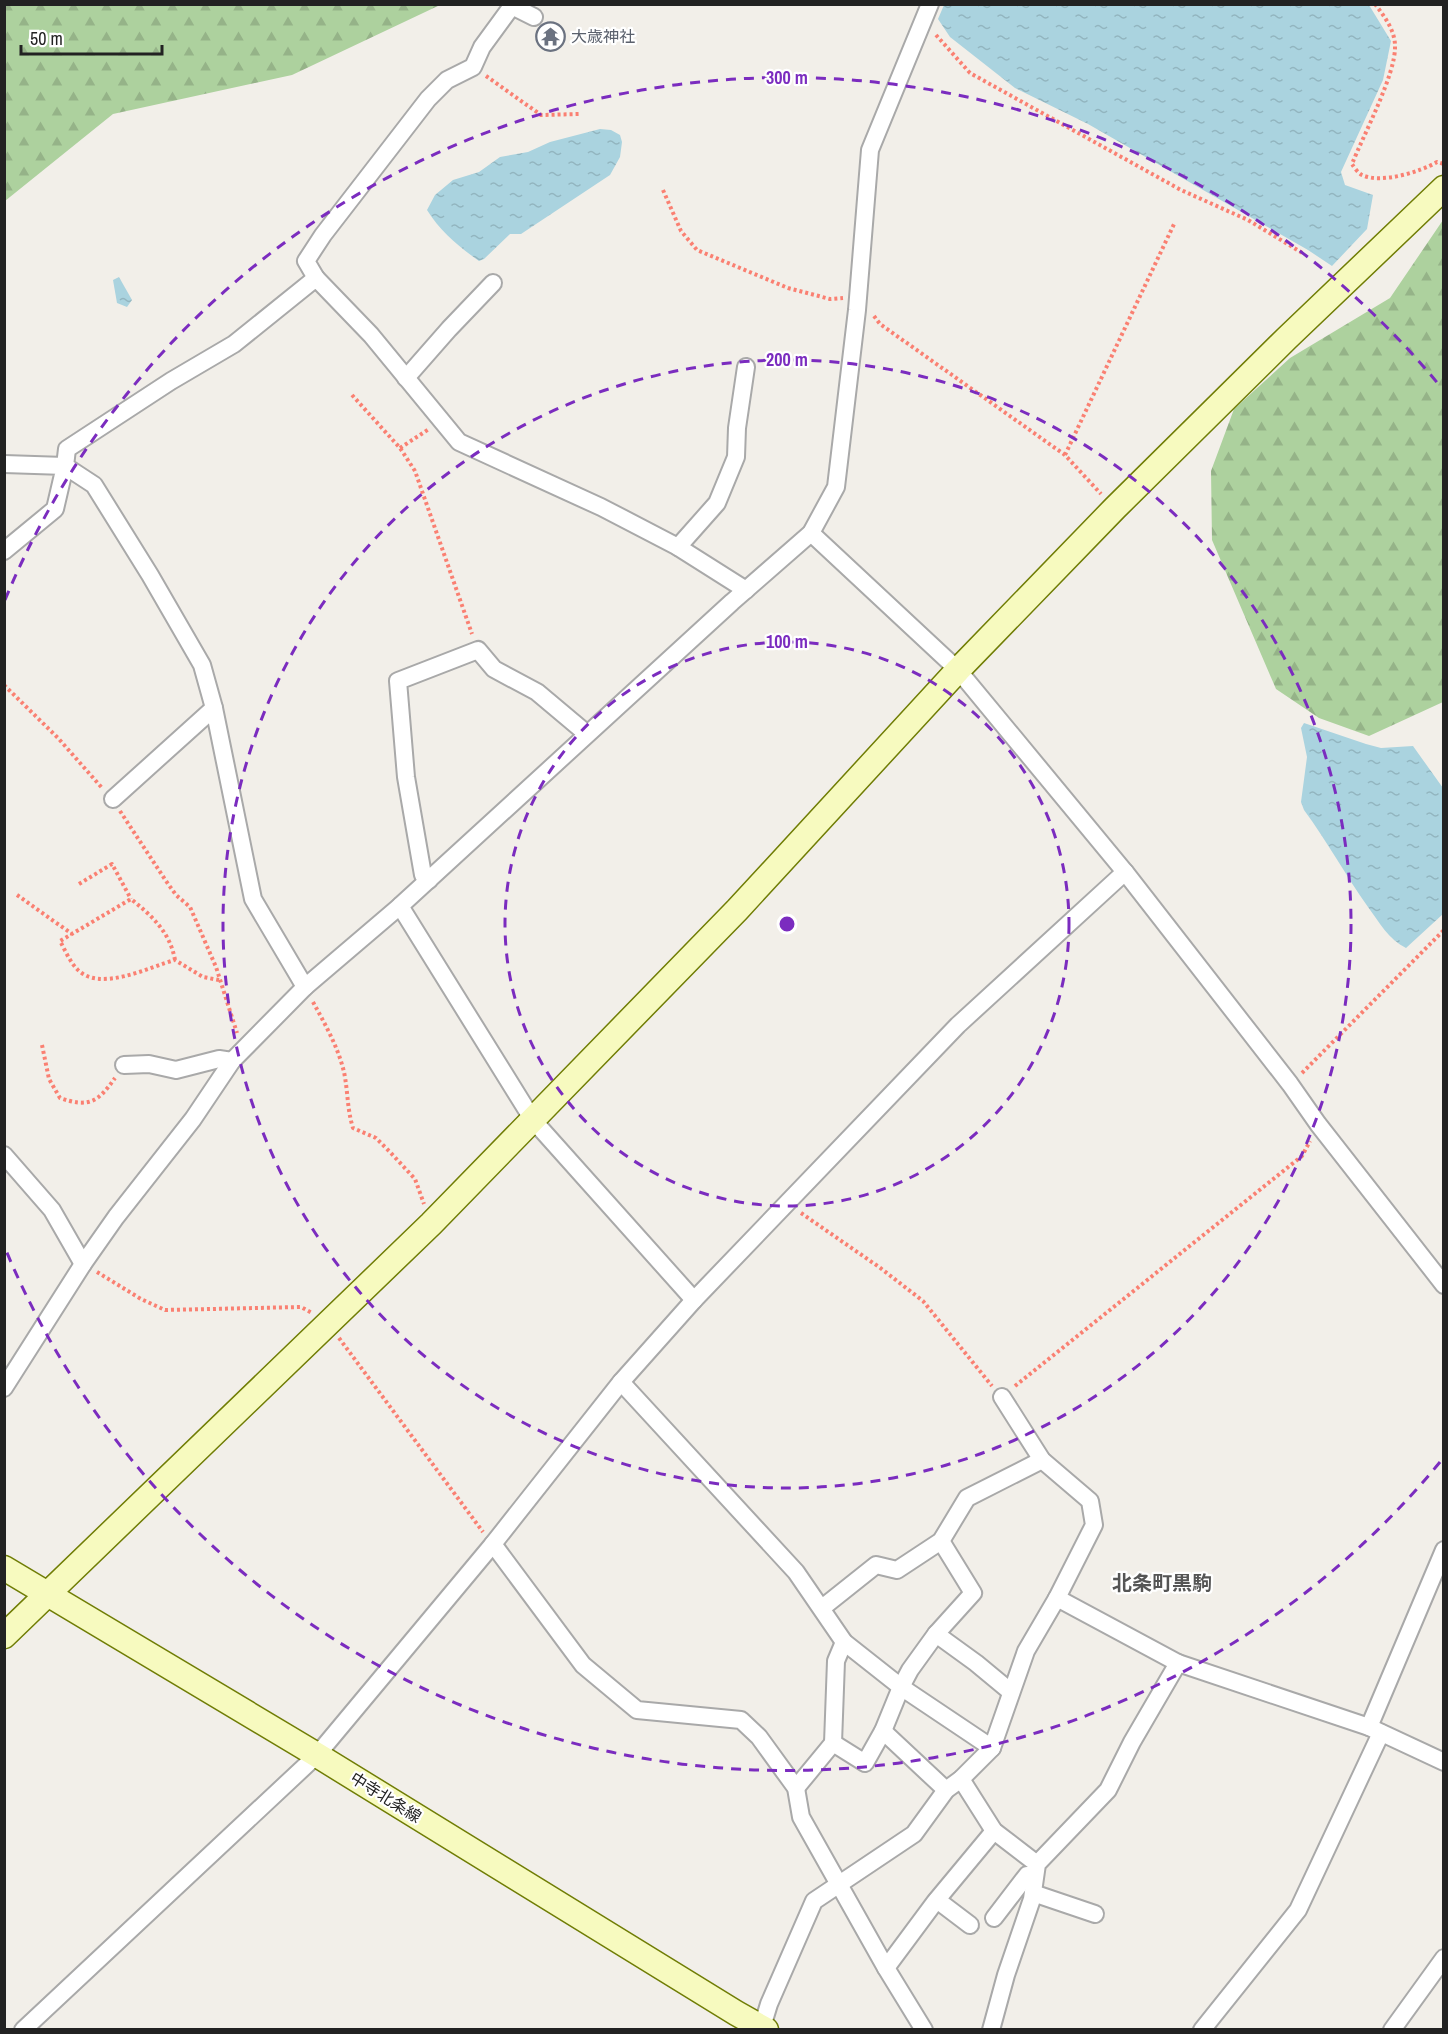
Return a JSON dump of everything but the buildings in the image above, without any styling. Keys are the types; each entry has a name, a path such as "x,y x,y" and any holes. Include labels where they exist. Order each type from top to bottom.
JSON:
{"street":[{"path":"4,1388 83,1264 116,1217 193,1119 232,1061 305,987 429,880 811,532 836,487 858,296 870,150 930,4"},
{"path":"534,17 512,6 482,47 473,67 447,80 428,99 323,235 306,261 316,278 371,335 459,442 601,507 678,547 746,590"},
{"path":"4,1636 431,1224 737,909 958,670 1115,508 1443,188"},
{"path":"4,551 55,509 67,449 171,381 234,344 316,278"},
{"path":"406,378 493,283"},
{"path":"678,547 717,503 736,457 737,428 746,367"},
{"path":"4,464 65,466 94,485 202,665 214,708 254,899 305,987"},
{"path":"811,532 958,670 1125,872 1443,1285"},
{"path":"429,880 423,875 406,777 398,681 478,650 494,669 537,692 587,734"},
{"path":"113,799 214,708"},
{"path":"23,2030 317,1755 493,1544 621,1382 694,1300 958,1025 1125,872"},
{"path":"400,906 533,1120 694,1300"},
{"path":"124,1065 149,1064 176,1070 219,1059 232,1061"},
{"path":"4,1155 52,1210 83,1264"},
{"path":"621,1382 796,1572 844,1642 901,1687 992,1748"},
{"path":"764,2028 769,2004 814,1901 915,1834 946,1790 961,1779 992,1748 1026,1651 1058,1598 1094,1525 1090,1501 1042,1460 1002,1397"},
{"path":"822,1608 876,1564 897,1569 941,1541 967,1498 1042,1460"},
{"path":"833,1743 865,1763 883,1731 910,1670 936,1634 974,1593 941,1541"},
{"path":"493,1544 583,1665 637,1710 741,1720 759,1737 795,1788 801,1817 886,1968 924,2030"},
{"path":"1202,2030 1298,1910 1375,1730 1443,1550"},
{"name":"中寺北条線","path":"4,1568 317,1755 764,2028"},
{"path":"1058,1598 1178,1663 1375,1730 1443,1761"},
{"path":"936,1634 1011,1692"},
{"path":"795,1788 833,1743 836,1661 844,1642"},
{"path":"994,1918 1027,1875 1036,1870 1108,1790 1132,1742 1178,1663"},
{"path":"883,1731 946,1790"},
{"path":"961,1779 994,1831 1036,1870"},
{"path":"886,1968 937,1900 994,1831"},
{"path":"991,2030 1033,1893 1036,1870"},
{"path":"1033,1893 1095,1914"},
{"path":"937,1900 970,1925"},
{"path":"1392,2030 1443,1958"}],"path":[{"path":"1374,4 1392,31 1395,45 1394,58 1390,74 1352,164 1361,175 1383,179 1425,169 1437,162 1443,164"},
{"path":"923,22 970,73 1181,190 1248,220 1304,254"},
{"path":"473,67 541,115 580,114"},
{"path":"663,190 681,231 697,250 788,288 830,299 858,296 880,324 1065,456 1115,508"},
{"path":"1065,456 1175,222"},
{"path":"352,395 399,448 415,471 478,650"},
{"path":"399,448 441,420"},
{"path":"4,685 113,799 166,881 176,895 190,907 216,967 236,1031 241,1040 249,1046"},
{"path":"79,884 112,864 131,899 156,919 173,949 175,960 203,977 219,980"},
{"path":"17,895 72,934"},
{"path":"131,899 60,941 77,969 88,977 120,978 175,960"},
{"path":"1290,1084 1443,930"},
{"path":"305,987 327,1028 344,1071 349,1115 353,1128 376,1138 415,1179 431,1224"},
{"path":"42,1045 49,1078 60,1098 72,1102 87,1103 103,1094 124,1065"},
{"path":"786,1203 879,1267 923,1301 978,1372 1002,1397 1302,1156 1318,1124"},
{"path":"83,1264 141,1299 165,1310 301,1307 328,1324 493,1544"}],"green space":[{"path":"5,4 440,5 292,75 113,114 5,201"},
{"path":"1443,220 1443,702 1369,736 1319,718 1276,689 1212,540 1211,471 1234,409 1290,358 1390,298"}],"water":[{"path":"944,5 1369,5 1391,41 1383,80 1341,172 1345,185 1373,195 1367,229 1332,266 1088,124 1015,88 950,37 938,19"},
{"path":"600,129 611,130 620,135 622,142 620,157 610,175 521,234 510,234 484,259 479,261 457,244 427,210 435,195 453,180 479,172 500,157 528,152 550,142"},
{"path":"119,277 132,300 127,307 117,303 113,280"},
{"path":"1304,723 1381,748 1413,746 1443,788 1443,914 1406,948 1394,940 1380,924 1304,810 1301,802 1307,757 1301,728"}],"place":[{"name":"大歳神社","path":"550,36"}],"district":[{"name":"北条町黒駒","path":"1162,1583"}]}
